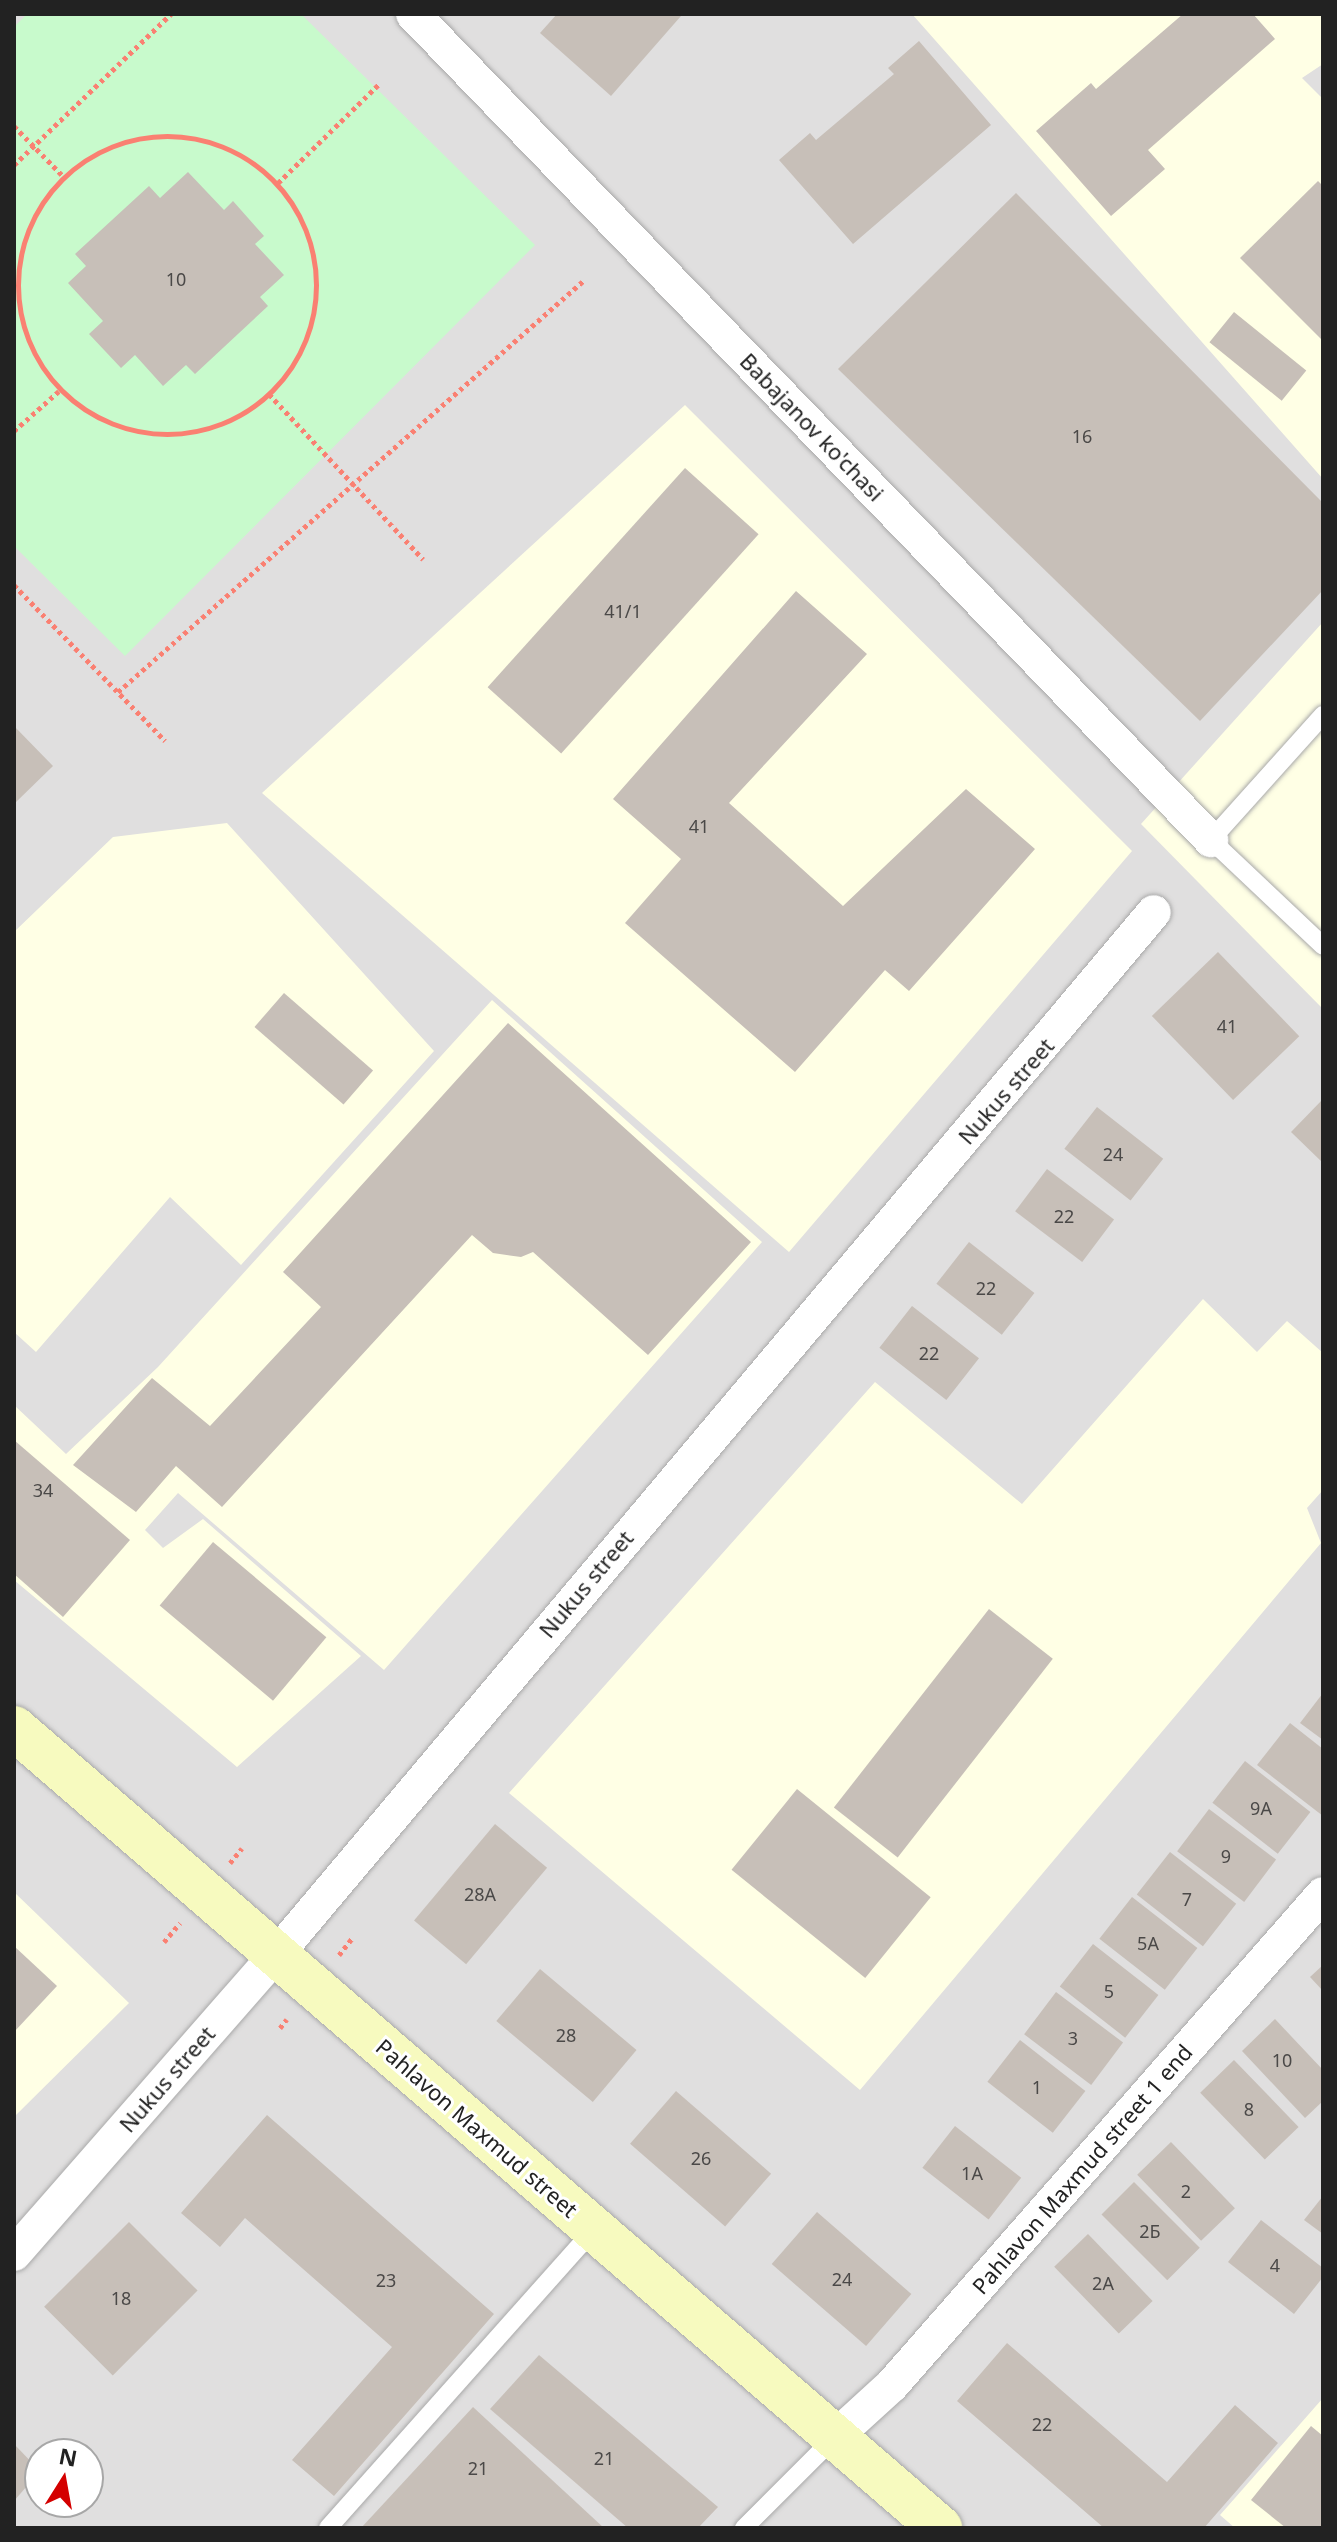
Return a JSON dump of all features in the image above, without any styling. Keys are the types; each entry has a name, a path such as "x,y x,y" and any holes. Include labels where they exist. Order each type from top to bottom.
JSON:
{"main road":[{"name":"Pahlavon Maxmud street","path":"14,1728 940,2528"}],"street":[{"name":"Babajanov ko'chasi","path":"413,14 1211,840"},
{"name":"Nukus street","path":"14,2254 276,1955 1154,912"},
{"name":"Pahlavon Maxmud street 1 end","path":"835,2437 892,2385 1323,1894"}],"lane":[{"path":"1323,715 1211,840 1323,946"},
{"path":"328,2528 594,2229"},
{"path":"744,2528 835,2437"}],"path":[{"path":"14,165 171,14"},
{"path":"278,183 381,82"},
{"path":"14,126 63,176"},
{"path":"149,136 208,142 242,155 278,183 307,228 318,278 311,329 288,375 269,394 251,411 203,432 151,435 102,421 59,391 32,352 22,322 18,259 34,214 63,176 103,149 149,136"},
{"path":"118,692 583,281"},
{"path":"14,431 59,391"},
{"path":"269,394 423,559"},
{"path":"14,585 165,741"}],"shaded area":[{"path":"14,14 1323,14 1323,2528 14,2528"},
{"path":"912,14 1323,14 1323,64 1302,78 1323,99 1323,479"},
{"path":"685,405 1132,851 789,1252 262,793"},
{"path":"1323,622 1323,1009 1141,824"},
{"path":"227,823 434,1051 241,1265 170,1197 36,1352 14,1332 14,932 113,837"},
{"path":"492,1000 762,1242 384,1670 178,1493 145,1530 163,1548 203,1519 361,1656 237,1767 14,1580 14,1405 66,1454 158,1367"},
{"path":"1203,1299 1257,1352 1287,1321 1323,1353 1323,1490 1307,1508 1321,1543 860,2090 509,1793 875,1382 1022,1504"},
{"path":"14,1892 129,2003 14,2117"},
{"path":"1323,2398 1323,2528 1235,2528 1220,2515"}],"green space":[{"path":"27,14 301,14 535,245 125,656 14,546 14,27"}],"building":[{"path":"557,14 681,16 611,96 540,33"},
{"path":"1183,14 1253,14 1275,39 1148,150 1165,169 1111,216 1036,131 1091,83 1096,89"},
{"path":"919,41 991,125 853,244 779,160 810,133 816,140 894,74 888,68"},
{"path":"188,172 224,210 233,201 264,236 255,244 284,275 260,297 268,306 195,374 186,365 163,386 135,355 121,368 89,334 103,321 68,283 86,266 75,254 149,186 160,198"},
{"path":"1318,181 1323,186 1323,341 1240,258"},
{"path":"1016,193 1323,503 1323,590 1200,721 838,369"},
{"path":"1234,312 1306,371 1282,401 1209,342"},
{"path":"685,468 759,534 561,753 488,687"},
{"path":"796,591 867,654 729,803 843,906 966,789 1035,849 909,991 885,970 795,1072 625,923 681,859 613,799"},
{"path":"14,726 53,766 14,804"},
{"path":"1218,952 1299,1036 1233,1100 1152,1016"},
{"path":"284,993 373,1070 344,1104 254,1027"},
{"path":"508,1023 751,1242 648,1355 533,1252 521,1257 493,1253 472,1235 222,1507 176,1466 136,1512 73,1465 152,1378 210,1426 321,1307 283,1272"},
{"path":"1323,1099 1323,1163 1291,1132"},
{"path":"1097,1107 1163,1159 1131,1200 1064,1149"},
{"path":"1047,1169 1114,1220 1082,1262 1015,1211"},
{"path":"969,1242 1034,1293 1002,1335 936,1284"},
{"path":"912,1306 979,1358 946,1400 879,1348"},
{"path":"14,1440 130,1540 63,1617 14,1574"},
{"path":"213,1542 326,1637 273,1701 160,1606"},
{"path":"989,1609 1053,1659 898,1857 834,1808"},
{"path":"1323,1693 1323,1740 1300,1723"},
{"path":"1290,1723 1323,1749 1323,1816 1257,1765"},
{"path":"1245,1761 1310,1812 1278,1854 1212,1803"},
{"path":"797,1789 931,1897 865,1978 732,1870"},
{"path":"1209,1809 1276,1860 1244,1902 1177,1851"},
{"path":"495,1824 547,1868 466,1964 414,1921"},
{"path":"1170,1852 1236,1904 1203,1946 1137,1895"},
{"path":"1132,1897 1197,1948 1165,1990 1099,1939"},
{"path":"1093,1944 1158,1995 1125,2038 1060,1987"},
{"path":"14,1946 57,1986 14,2032"},
{"path":"1323,1965 1323,1991 1310,1977"},
{"path":"540,1969 637,2050 593,2102 496,2021"},
{"path":"1056,1992 1123,2043 1091,2085 1024,2034"},
{"path":"1275,2019 1323,2070 1323,2101 1305,2118 1242,2051"},
{"path":"1020,2040 1085,2091 1053,2133 987,2082"},
{"path":"1234,2060 1299,2127 1265,2160 1200,2093"},
{"path":"676,2091 771,2174 725,2226 630,2144"},
{"path":"267,2115 494,2314 334,2496 292,2460 392,2347 245,2218 220,2247 181,2213"},
{"path":"955,2126 1021,2178 989,2219 922,2168"},
{"path":"1171,2142 1235,2208 1201,2241 1137,2175"},
{"path":"1134,2182 1200,2248 1167,2280 1101,2215"},
{"path":"1323,2196 1323,2234 1304,2220"},
{"path":"817,2212 911,2294 866,2346 772,2264"},
{"path":"1261,2220 1323,2268 1323,2277 1294,2314 1228,2262"},
{"path":"129,2222 198,2291 113,2375 44,2307"},
{"path":"1088,2234 1153,2301 1119,2334 1054,2267"},
{"path":"1007,2343 1167,2482 1235,2405 1278,2443 1204,2528 1104,2528 957,2401"},
{"path":"539,2355 718,2507 698,2528 628,2528 490,2409"},
{"path":"473,2407 604,2528 361,2528"},
{"path":"1311,2426 1323,2436 1323,2528 1286,2528 1251,2500"},
{"path":"14,2444 24,2454 24,2489 14,2501"}]}
